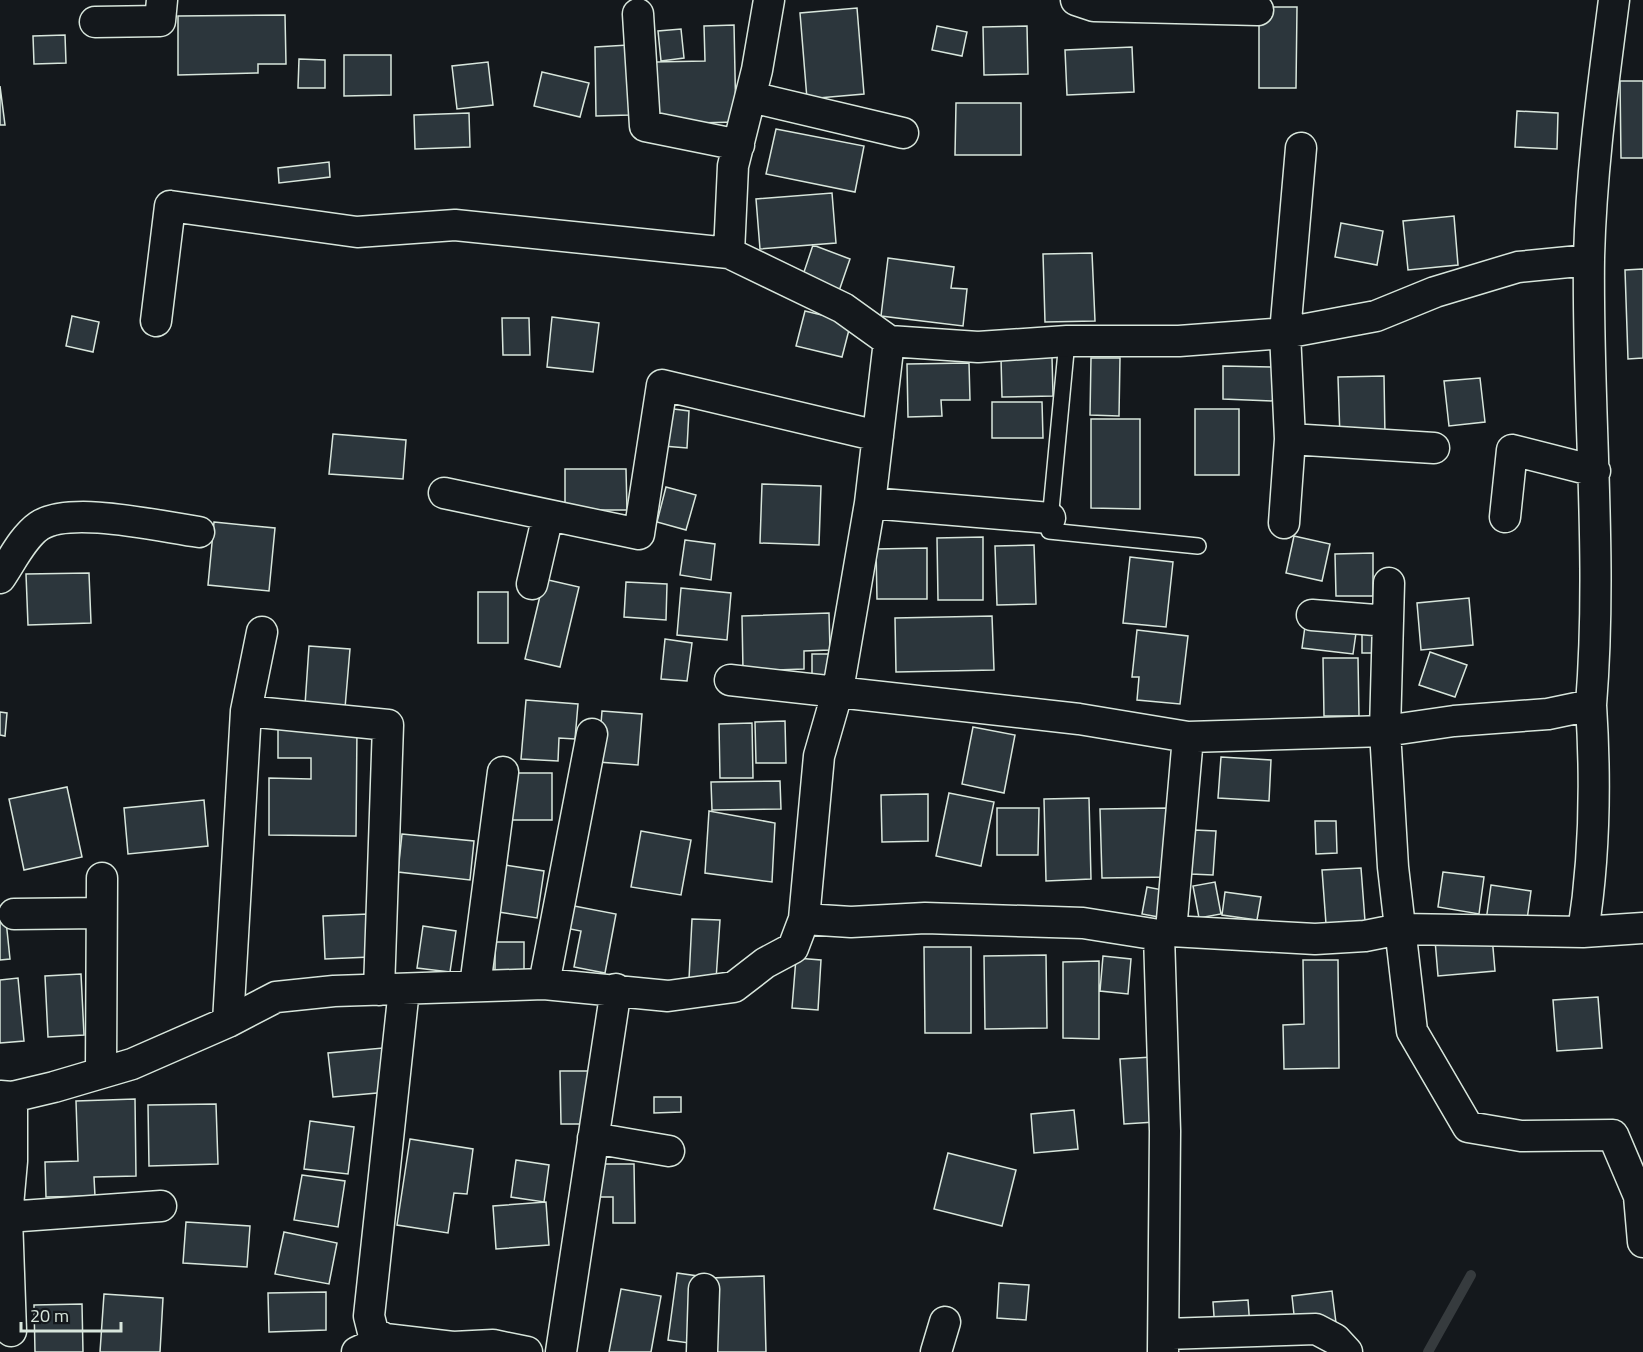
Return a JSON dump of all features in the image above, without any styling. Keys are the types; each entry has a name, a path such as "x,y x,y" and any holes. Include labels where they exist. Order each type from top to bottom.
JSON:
{"street":[{"path":"95,22 160,21 162,0"},
{"path":"729,253 734,166 751,97 769,0"},
{"path":"1076,0 1094,6 1258,10"},
{"path":"1583,932 1592,878 1595,772 1591,705 1595,654 1595,471 1589,260 1592,181 1614,0"},
{"path":"638,14 645,126 739,145"},
{"path":"751,97 903,132"},
{"path":"1284,524 1290,439 1285,333 1301,148"},
{"path":"156,321 170,206 357,232 454,225 729,253 843,308 889,341 978,347 1067,341 1179,341 1285,333 1376,316 1435,292 1518,267 1589,260"},
{"path":"11,1331 7,1217 12,1161 6,1096 132,1064 228,1022 276,997 392,989 544,984 616,989 668,996 734,987 765,963 794,948 804,919 819,756 838,690 870,503 889,341"},
{"path":"444,493 639,534 662,384 878,436"},
{"path":"1290,439 1434,448"},
{"path":"1505,517 1512,450 1595,471"},
{"path":"870,503 1050,518"},
{"path":"532,584 548,515"},
{"path":"0,578 39,526 61,518 86,516 199,532"},
{"path":"1389,583 1385,731 1393,867 1412,1031 1468,1127 1521,1136 1613,1135 1639,1196 1643,1242"},
{"path":"1312,615 1388,621"},
{"path":"228,1022 246,711 262,632"},
{"path":"730,680 838,690 1079,719 1188,737 1385,731 1454,721 1548,714 1591,705"},
{"path":"246,711 388,725 392,989 369,1316 373,1332 385,1339 453,1347 493,1345 527,1352"},
{"path":"544,984 592,734"},
{"path":"1188,737 1165,933 1164,1343 1316,1329 1335,1339 1347,1352"},
{"path":"475,986 503,772"},
{"path":"101,1073 100,914 102,878"},
{"path":"14,914 100,914"},
{"path":"804,919 851,922 925,918 1083,923 1165,933 1315,939 1365,936 1400,929 1583,932 1643,928"},
{"path":"561,1352 616,989"},
{"path":"593,1138 669,1151"},
{"path":"7,1217 161,1206"},
{"path":"702,1352 704,1289"},
{"path":"936,1352 945,1322"},
{"path":"357,1352 385,1339"}],"lane":[{"path":"1067,341 1049,531 1198,546"}],"building":[{"path":"1259,7 1297,7 1296,88 1259,88"},
{"path":"857,8 864,94 807,99 800,13"},
{"path":"285,15 286,64 258,64 258,73 178,75 178,16"},
{"path":"734,25 736,122 654,124 653,62 705,61 704,26"},
{"path":"937,26 967,32 962,56 932,50"},
{"path":"1027,26 1028,74 984,75 983,27"},
{"path":"681,29 684,58 661,61 658,31"},
{"path":"65,35 66,63 34,64 33,36"},
{"path":"628,45 629,115 596,116 595,47"},
{"path":"1132,47 1134,92 1067,95 1065,50"},
{"path":"344,55 391,55 391,95 344,96"},
{"path":"299,59 325,60 325,88 298,88"},
{"path":"488,62 493,105 457,109 452,66"},
{"path":"542,72 589,83 580,117 534,106"},
{"path":"1620,81 1643,81 1643,158 1621,158"},
{"path":"0,86 5,125 0,125"},
{"path":"956,103 1021,103 1021,155 955,155"},
{"path":"1517,111 1558,113 1557,149 1515,147"},
{"path":"469,113 470,147 415,149 414,115"},
{"path":"776,129 864,146 855,192 766,174"},
{"path":"329,162 330,177 279,183 278,168"},
{"path":"832,193 836,243 760,249 756,199"},
{"path":"1454,216 1458,265 1408,270 1403,221"},
{"path":"1341,223 1383,231 1377,265 1335,257"},
{"path":"813,245 850,259 839,291 802,278"},
{"path":"1092,253 1095,321 1045,322 1043,254"},
{"path":"888,258 954,267 951,288 967,289 963,326 881,316"},
{"path":"1643,269 1643,358 1628,359 1625,270"},
{"path":"805,311 851,322 842,357 796,346"},
{"path":"72,316 99,322 93,352 66,346"},
{"path":"552,317 599,323 593,372 547,367"},
{"path":"502,318 529,318 530,355 503,355"},
{"path":"1052,357 1053,396 1002,397 1001,358"},
{"path":"1091,358 1120,358 1119,416 1090,415"},
{"path":"969,363 970,400 941,400 942,416 908,417 907,364"},
{"path":"1223,366 1275,367 1274,401 1223,399"},
{"path":"1384,376 1385,437 1340,438 1338,377"},
{"path":"1480,378 1485,422 1449,426 1444,381"},
{"path":"992,402 1042,402 1043,438 992,438"},
{"path":"666,408 689,411 687,448 663,446"},
{"path":"1195,409 1239,409 1239,475 1195,475"},
{"path":"1091,419 1140,419 1140,509 1091,508"},
{"path":"333,434 406,440 403,479 329,474"},
{"path":"565,469 626,469 627,510 565,510"},
{"path":"762,484 821,486 819,545 760,543"},
{"path":"666,487 696,495 686,530 657,522"},
{"path":"214,522 275,528 269,591 208,585"},
{"path":"1294,536 1330,544 1322,581 1286,573"},
{"path":"983,537 983,600 938,600 937,538"},
{"path":"685,540 715,544 711,580 680,575"},
{"path":"1034,545 1036,604 997,605 995,546"},
{"path":"927,548 927,599 877,599 876,549"},
{"path":"1373,553 1373,596 1336,596 1335,554"},
{"path":"1130,557 1173,562 1166,627 1123,623"},
{"path":"89,573 91,623 28,625 26,574"},
{"path":"544,579 579,587 560,667 525,659"},
{"path":"626,582 667,584 666,620 624,617"},
{"path":"681,588 731,593 727,640 677,635"},
{"path":"478,592 508,592 508,643 478,643"},
{"path":"1469,598 1473,645 1421,650 1417,603"},
{"path":"829,613 830,650 804,651 804,669 743,671 742,616"},
{"path":"992,616 994,670 896,672 895,618"},
{"path":"1306,619 1357,626 1353,654 1302,648"},
{"path":"1362,628 1379,628 1378,653 1362,653"},
{"path":"1137,630 1188,636 1180,704 1137,700 1139,677 1132,677"},
{"path":"665,639 692,643 687,681 661,679"},
{"path":"309,646 350,649 345,708 305,705"},
{"path":"1430,652 1467,665 1455,697 1419,685"},
{"path":"812,654 833,654 833,677 812,677"},
{"path":"1323,658 1358,658 1359,716 1324,716"},
{"path":"526,700 578,704 575,739 559,738 558,761 521,759"},
{"path":"602,711 642,714 638,765 598,762"},
{"path":"0,712 7,713 5,736 0,735"},
{"path":"785,721 786,763 756,763 755,722"},
{"path":"752,723 753,778 720,778 719,724"},
{"path":"973,727 1015,735 1004,793 962,784"},
{"path":"278,728 357,728 356,836 269,835 269,778 311,779 311,758 278,758"},
{"path":"1221,757 1271,760 1269,801 1218,798"},
{"path":"508,773 552,773 552,820 507,820"},
{"path":"780,781 781,809 712,810 711,782"},
{"path":"67,787 82,857 24,870 9,799"},
{"path":"949,793 994,802 981,866 936,856"},
{"path":"928,794 928,841 882,842 881,795"},
{"path":"1089,798 1091,879 1046,881 1044,799"},
{"path":"204,800 208,846 128,854 124,808"},
{"path":"997,808 1039,808 1038,855 997,855"},
{"path":"1167,808 1169,877 1102,878 1100,809"},
{"path":"709,811 775,823 772,882 705,873"},
{"path":"1315,821 1336,821 1337,853 1316,854"},
{"path":"1194,830 1216,831 1213,875 1191,874"},
{"path":"641,831 691,840 681,895 631,887"},
{"path":"402,834 474,841 470,880 398,872"},
{"path":"499,864 544,871 537,918 492,911"},
{"path":"1361,868 1365,921 1326,924 1322,870"},
{"path":"1443,872 1484,877 1479,914 1438,907"},
{"path":"1215,882 1221,914 1199,918 1193,886"},
{"path":"1491,885 1531,891 1526,927 1486,921"},
{"path":"1147,887 1168,891 1164,918 1142,914"},
{"path":"1225,892 1261,897 1257,920 1222,915"},
{"path":"569,905 616,914 605,973 574,967 581,931 565,928"},
{"path":"0,911 5,911 10,959 0,960"},
{"path":"368,914 370,957 325,959 323,916"},
{"path":"692,919 720,920 716,980 689,979"},
{"path":"423,926 456,931 450,972 417,968"},
{"path":"1492,936 1495,971 1438,976 1435,940"},
{"path":"495,942 524,942 524,975 495,975"},
{"path":"924,947 971,947 971,1033 925,1033"},
{"path":"1046,955 1047,1028 985,1029 984,956"},
{"path":"1103,956 1131,959 1128,994 1100,991"},
{"path":"796,958 821,960 818,1010 792,1008"},
{"path":"1303,960 1338,960 1339,1068 1284,1069 1283,1025 1304,1024"},
{"path":"1099,961 1099,1039 1063,1038 1063,962"},
{"path":"81,974 84,1035 48,1037 45,976"},
{"path":"18,978 24,1041 0,1043 0,980"},
{"path":"1598,997 1602,1048 1557,1051 1553,1000"},
{"path":"383,1048 388,1092 333,1097 328,1053"},
{"path":"1152,1057 1155,1122 1124,1124 1120,1059"},
{"path":"560,1071 589,1071 590,1124 561,1124"},
{"path":"654,1097 681,1097 681,1112 654,1113"},
{"path":"135,1099 136,1176 94,1177 95,1196 46,1197 45,1162 78,1161 76,1101"},
{"path":"216,1104 218,1164 149,1166 148,1105"},
{"path":"1074,1110 1078,1149 1034,1153 1031,1114"},
{"path":"310,1121 354,1127 348,1174 304,1169"},
{"path":"410,1139 473,1149 467,1194 454,1193 448,1233 397,1225"},
{"path":"948,1153 1016,1170 1002,1226 934,1209"},
{"path":"516,1160 549,1165 544,1202 511,1197"},
{"path":"595,1164 634,1164 635,1223 613,1223 613,1197 595,1197"},
{"path":"302,1175 345,1181 338,1227 294,1220"},
{"path":"546,1202 549,1245 496,1249 493,1206"},
{"path":"186,1222 250,1226 247,1267 183,1263"},
{"path":"284,1232 337,1243 329,1284 275,1274"},
{"path":"677,1273 698,1276 689,1343 668,1340"},
{"path":"764,1276 766,1352 713,1352 710,1278"},
{"path":"999,1283 1029,1285 1026,1320 997,1318"},
{"path":"621,1289 661,1296 651,1352 609,1352"},
{"path":"1332,1291 1338,1339 1297,1343 1292,1296"},
{"path":"326,1292 326,1330 269,1332 268,1293"},
{"path":"104,1294 163,1298 160,1352 100,1352"},
{"path":"1248,1300 1250,1327 1215,1330 1213,1302"},
{"path":"82,1304 83,1352 35,1352 34,1305"}],"waterway":[{"path":"1428,1352 1471,1275"}]}
